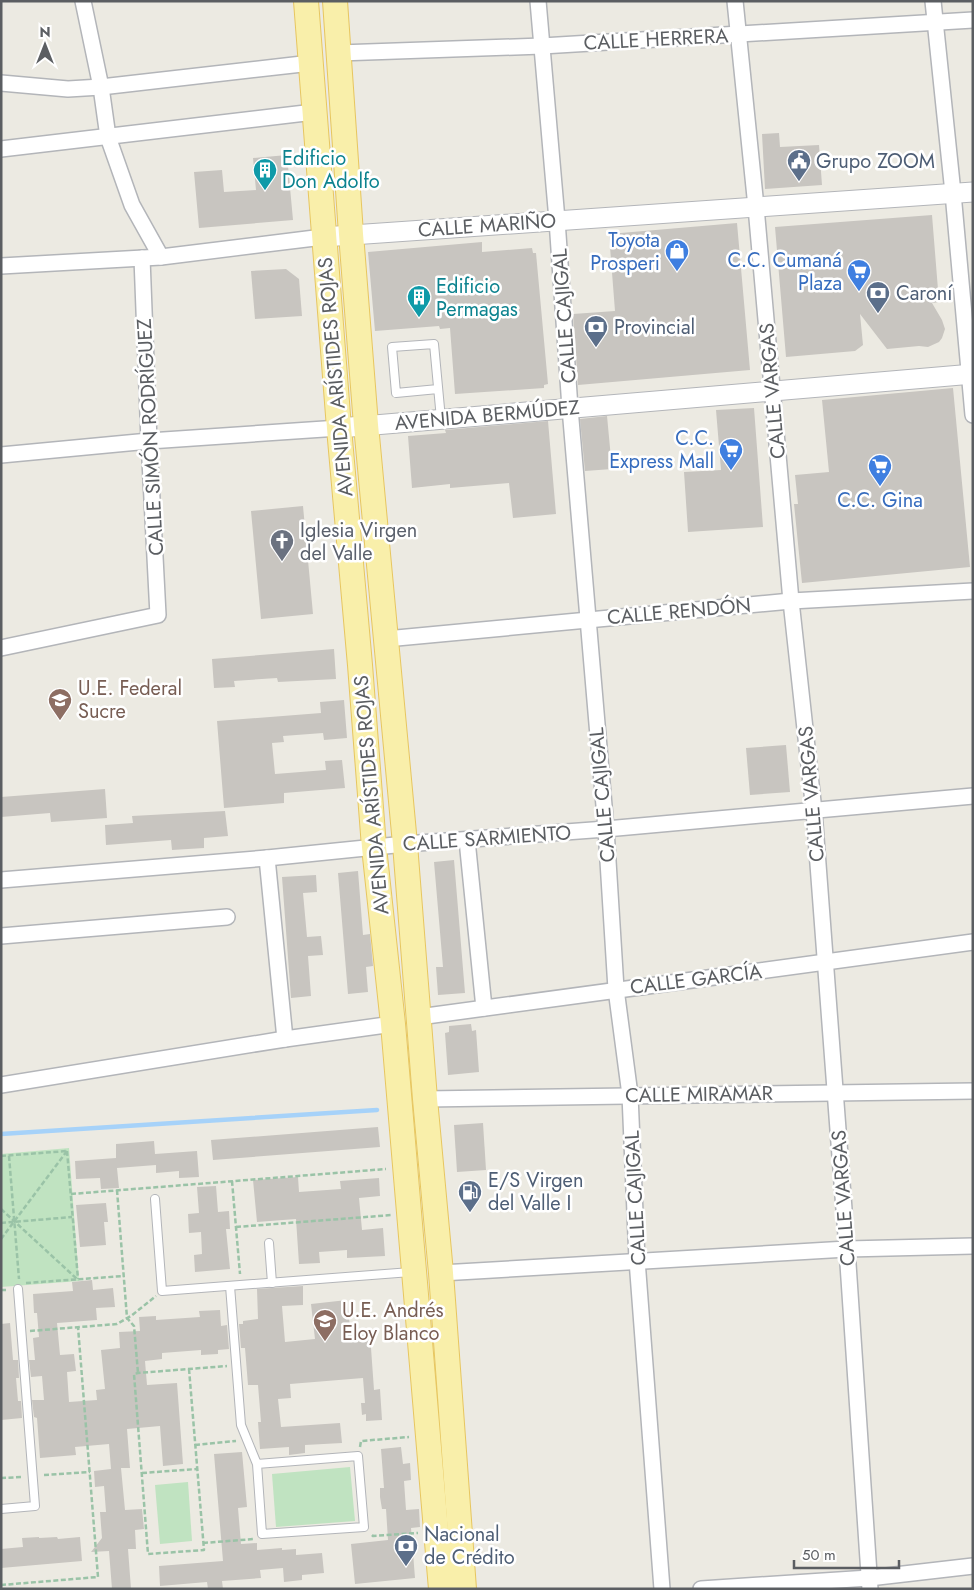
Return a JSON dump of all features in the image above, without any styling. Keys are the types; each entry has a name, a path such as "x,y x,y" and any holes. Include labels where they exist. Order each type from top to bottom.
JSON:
{"main road":[{"name":"AVENIDA ARÍSTIDES ROJAS","path":"306,1 323,237 374,847 393,1024 441,1589"},
{"name":"AVENIDA ARÍSTIDES ROJAS","path":"335,1 366,425 405,844 441,1273 464,1589"}],"street":[{"path":"83,1 101,87 108,137 132,206 161,257"},
{"name":"CALLE CAJIGAL","path":"538,1 606,829 616,989 630,1095 637,1260 662,1589"},
{"name":"CALLE VARGAS","path":"735,1 756,207 791,601 814,811 870,1583"},
{"path":"933,1 971,374 973,415"},
{"name":"CALLE HERRERA","path":"339,53 542,46 973,20"},
{"path":"1,83 68,88 101,87 310,63"},
{"path":"1,149 314,112"},
{"name":"CALLE MARIÑO","path":"1,266 161,257 351,234 973,192"},
{"name":"CALLE SIMÓN RODRÍGUEZ","path":"1,648 158,615 142,258"},
{"name":"AVENIDA BERMÚDEZ","path":"1,455 149,441 339,428 971,374"},
{"name":"CALLE RENDÓN","path":"386,639 791,601 973,591"},
{"name":"CALLE SARMIENTO","path":"1,880 973,796"},
{"path":"467,840 484,1008"},
{"path":"267,858 285,1039"},
{"path":"1,936 227,917"},
{"name":"CALLE GARCÍA","path":"419,1017 973,942"},
{"path":"1,1085 285,1039 393,1024"},
{"name":"CALLE MIRAMAR","path":"425,1099 973,1091"},
{"path":"441,1273 847,1249 973,1246"},
{"path":"700,1589 870,1583 973,1566"}],"lane":[{"path":"438,389 396,393 392,347 434,344 441,419"},
{"path":"155,1199 162,1292 414,1272"},
{"path":"269,1242 272,1283"},
{"path":"230,1286 241,1425 257,1464 262,1534 364,1526 358,1456 257,1464"},
{"path":"1,1509 35,1506 18,1289"}],"path":[{"path":"1,1156 68,1151"},
{"path":"68,1151 78,1279"},
{"path":"1,1239 68,1151"},
{"path":"9,1156 19,1284 124,1276"},
{"path":"71,1194 405,1168"},
{"path":"232,1181 241,1285"},
{"path":"117,1190 127,1318 134,1326 138,1373"},
{"path":"1,1209 78,1279"},
{"path":"236,1227 409,1214"},
{"path":"1,1223 73,1217"},
{"path":"21,1331 117,1324 162,1292"},
{"path":"1,1585 98,1577 78,1327"},
{"path":"189,1369 204,1550 148,1554 134,1374 138,1373 189,1369 236,1366"},
{"path":"358,1456 362,1440 428,1435"},
{"path":"195,1444 247,1440"},
{"path":"142,1473 197,1469"},
{"path":"1,1478 90,1472"},
{"path":"364,1526 373,1536 436,1532"},
{"path":"203,1543 254,1539 262,1534"}],"green space":[{"path":"69,1148 79,1281 1,1287 1,1154"},
{"path":"350,1467 355,1521 276,1527 272,1474"},
{"path":"188,1482 192,1541 160,1544 155,1485"}],"building":[{"path":"779,133 780,147 819,145 822,185 765,189 762,134"},
{"name":"Edificio Don Adolfo","path":"287,155 293,220 199,228 194,172 222,170 224,192 256,190 253,158"},
{"name":"C.C. Cumaná Plaza","path":"932,215 939,302 932,303 945,329 939,342 928,347 887,349 860,314 863,345 855,351 786,357 775,227"},
{"name":"Toyota Prosperi","path":"737,223 750,370 578,385 573,314 615,311 609,234"},
{"path":"482,242 482,252 532,248 533,253 536,253 548,384 544,385 544,388 455,394 450,328 440,329 439,326 375,331 368,252"},
{"path":"286,269 299,279 302,316 255,319 251,271"},
{"name":"C.C. Gina","path":"953,388 970,567 802,583 794,504 798,504 795,475 829,472 822,400"},
{"name":"C.C. Express Mall","path":"754,408 763,527 688,532 684,472 721,470 716,410"},
{"path":"607,416 612,469 585,471 580,419"},
{"path":"548,421 556,514 513,518 509,483 450,488 450,484 412,488 408,436 446,433 445,430"},
{"name":"Iglesia Virgen del Valle","path":"303,506 313,614 261,619 251,511"},
{"path":"334,649 336,679 278,682 277,678 234,681 235,687 214,688 212,659"},
{"path":"344,700 347,738 324,740 323,733 283,736 284,742 272,743 275,774 326,770 325,761 342,760 345,788 284,793 284,803 224,808 217,721 321,713 320,702"},
{"path":"786,745 790,792 750,795 746,748"},
{"path":"105,789 107,818 51,822 50,813 1,817 1,797"},
{"path":"225,811 228,836 204,838 204,848 172,850 171,840 106,845 105,825 133,823 132,816"},
{"path":"454,860 465,993 438,995 436,967 443,967 434,862"},
{"path":"358,871 363,935 370,934 373,966 366,967 368,992 348,994 338,873"},
{"path":"316,875 317,892 303,893 307,937 321,936 323,955 308,956 311,996 291,998 282,877"},
{"path":"471,1024 472,1031 476,1030 479,1072 448,1075 445,1033 449,1032 449,1026"},
{"path":"483,1123 486,1170 457,1172 454,1125"},
{"path":"378,1127 380,1147 213,1160 211,1140"},
{"path":"154,1141 155,1154 197,1151 199,1177 179,1178 179,1171 156,1173 156,1165 117,1168 119,1188 101,1189 100,1178 76,1179 75,1161 116,1158 116,1144"},
{"path":"298,1177 299,1192 341,1189 340,1181 379,1178 380,1196 359,1198 362,1230 383,1228 385,1256 347,1258 347,1250 319,1252 320,1263 299,1264 296,1219 257,1222 253,1180"},
{"path":"216,1186 218,1212 229,1211 230,1229 226,1229 230,1269 195,1272 194,1255 202,1254 201,1232 189,1233 188,1214 199,1213 197,1187"},
{"path":"106,1203 108,1222 104,1222 106,1245 80,1247 76,1205"},
{"path":"92,1280 93,1290 113,1288 115,1307 96,1308 97,1320 57,1323 60,1355 74,1354 76,1371 67,1372 69,1402 97,1400 96,1390 105,1389 101,1350 120,1348 119,1332 140,1331 139,1317 156,1316 156,1320 200,1317 199,1311 220,1310 221,1326 227,1325 229,1349 218,1350 218,1354 201,1355 201,1350 162,1353 162,1359 145,1361 147,1385 177,1383 183,1464 163,1466 160,1426 127,1429 130,1468 121,1468 125,1510 142,1509 144,1529 135,1530 136,1549 128,1549 131,1589 112,1589 109,1551 91,1552 102,1538 100,1512 106,1512 104,1486 95,1487 94,1471 111,1469 109,1444 75,1447 76,1455 40,1458 37,1418 34,1417 32,1400 44,1400 42,1376 31,1377 29,1360 35,1360 33,1338 39,1337 37,1313 34,1313 33,1294 73,1291 72,1282"},
{"path":"303,1286 303,1305 282,1306 285,1342 315,1339 311,1304 347,1300 351,1336 370,1334 374,1390 380,1389 382,1420 366,1421 366,1414 362,1415 361,1403 365,1403 363,1378 290,1384 291,1398 278,1399 281,1427 340,1423 342,1443 305,1445 305,1453 289,1455 289,1447 260,1449 258,1422 261,1422 258,1385 248,1385 245,1348 241,1348 239,1324 243,1324 243,1321 258,1319 257,1289"},
{"path":"10,1323 13,1360 18,1360 19,1378 16,1378 18,1401 21,1401 22,1418 1,1420 1,1324"},
{"path":"401,1447 403,1464 410,1463 411,1480 404,1481 406,1510 419,1509 420,1527 411,1528 415,1578 355,1584 351,1544 388,1540 386,1509 382,1509 380,1497 380,1488 384,1488 381,1449"},
{"path":"242,1452 247,1507 238,1508 241,1544 257,1543 257,1550 296,1549 296,1555 322,1553 324,1573 302,1575 302,1580 284,1582 283,1568 260,1570 261,1578 222,1581 223,1589 208,1589 207,1582 160,1586 159,1566 223,1561 214,1454"},
{"path":"57,1537 58,1539 80,1537 82,1561 1,1568 1,1549 23,1547 22,1538"}],"waterway":[{"path":"1,1134 377,1110"}],"place":[{"name":"Grupo ZOOM","path":"799,182"},
{"name":"Edificio Don Adolfo","path":"265,191"},
{"name":"Toyota Prosperi","path":"677,272"},
{"name":"C.C. Cumaná Plaza","path":"859,292"},
{"name":"Caroní","path":"878,314"},
{"name":"Edificio Permagas","path":"419,318"},
{"name":"Provincial","path":"596,348"},
{"name":"C.C. Express Mall","path":"731,471"},
{"name":"C.C. Gina","path":"880,487"},
{"name":"Iglesia Virgen del Valle","path":"282,562"},
{"name":"U.E. Federal Sucre","path":"60,721"},
{"name":"E/S Virgen del Valle I","path":"470,1213"},
{"name":"U.E. Andrés Eloy Blanco","path":"325,1342"},
{"name":"Nacional de Crédito","path":"406,1567"}]}
